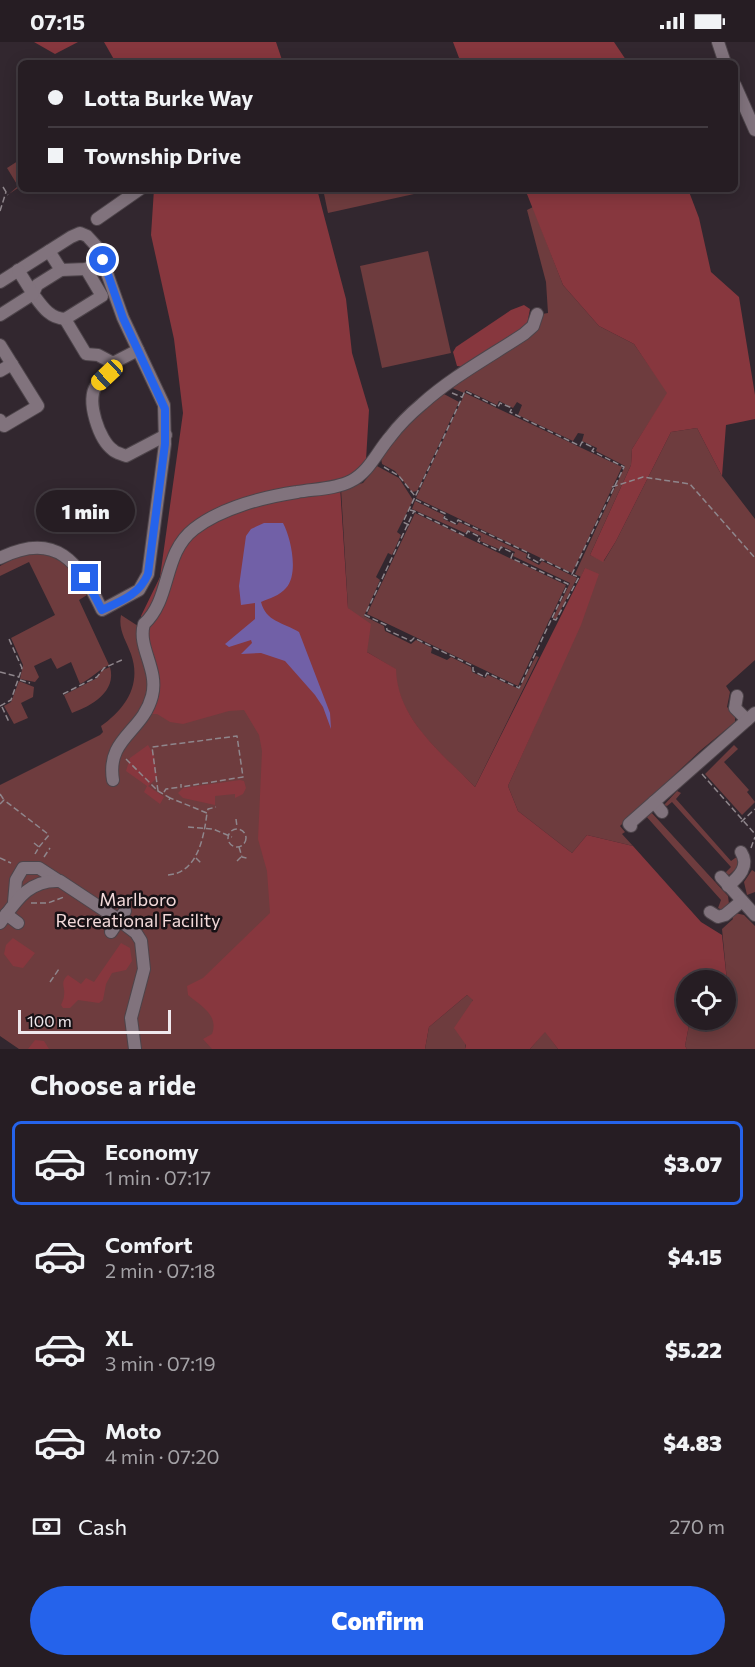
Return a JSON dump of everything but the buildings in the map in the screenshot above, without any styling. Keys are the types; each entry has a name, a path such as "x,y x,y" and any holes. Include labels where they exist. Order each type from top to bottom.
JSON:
{"street":[{"path":"718,42 724,60"},
{"path":"738,92 755,130"},
{"path":"97,219 136,192"},
{"path":"0,282 80,233 94,242 103,260 123,318 165,405 166,435 148,574 139,590 102,610 80,570 57,550 32,546 17,549 0,558"},
{"path":"49,250 62,270"},
{"path":"0,315 33,294 37,285 62,270 86,270 103,260"},
{"path":"18,270 47,313 56,319 64,319 102,296 86,270"},
{"path":"113,780 111,767 116,747 137,724 152,698 154,677 142,631 163,594 171,560 192,531 208,520 267,499 350,482 363,473 389,437 421,405 461,374 524,334 533,326 537,314"},
{"path":"64,319 86,354 98,355 113,363"},
{"path":"0,345 38,406 4,426 0,420"},
{"path":"138,350 113,363 107,375 96,385 90,400 94,417 111,450 126,456 166,435"},
{"path":"0,371 12,364"},
{"path":"631,826 629,824 658,807 751,717 735,708 737,696"},
{"path":"741,852 745,862 744,867 724,882 755,915"},
{"path":"14,902 16,880 23,868 39,868 122,916 136,933 144,950 144,969 131,1018 135,1049"},
{"path":"18,923 3,919 14,902 36,885 60,881"},
{"path":"711,912 718,917 725,915 742,901"},
{"path":"111,932 122,916"}],"path":[{"path":"0,211 7,193 3,186"},
{"path":"408,525 403,522 465,391 498,407 500,403 512,408 510,412 580,446 582,442 594,448 592,451 624,467 572,574"},
{"path":"372,462 399,476 411,494 446,514 444,518 456,524 458,520 529,553 528,557 539,563 541,559 579,577 556,620 552,618"},
{"path":"613,487 643,477 690,484 755,558"},
{"path":"409,509 414,511 465,536 468,531 480,537 478,541 499,551 501,547 513,553 511,558 568,584 519,688 487,673 485,677 473,671 473,666 414,638 411,640 387,630 387,625 365,615 414,511"},
{"path":"9,639 22,665 11,700 1,706 9,722"},
{"path":"63,694 96,677 104,668 124,659"},
{"path":"0,672 30,683"},
{"path":"158,791 152,747 237,736 243,777 181,785 166,789 164,793"},
{"path":"116,747 158,791 170,799 207,813"},
{"path":"701,773 755,834"},
{"path":"148,786 152,785"},
{"path":"0,794 4,800 49,835 34,854"},
{"path":"0,804 4,800"},
{"path":"168,875 183,870 195,857 205,827 208,809 216,807"},
{"path":"742,821 755,809"},
{"path":"236,819 237,828"},
{"path":"188,827 205,827 232,837"},
{"path":"237,828 232,830 228,836 230,844 239,846"},
{"path":"237,828 245,833 246,840"},
{"path":"241,839 246,840"},
{"path":"239,846 246,840"},
{"path":"34,843 39,847"},
{"path":"239,846 242,857"},
{"path":"44,857 50,848"},
{"path":"195,857 201,863"},
{"path":"237,861 242,857 247,858"},
{"path":"0,858 11,863"},
{"path":"27,906 31,903 68,898"},
{"path":"50,982 59,969"}],"green space":[{"path":"18,161 18,186 7,168"},
{"name":"Marlboro Recreational Facility","path":"188,192 260,192 297,343 315,530 344,633 385,692 452,823 421,916 375,1009 351,1049 19,1049 0,1036 0,785 100,735 103,732 101,726 124,704 133,686 134,665 122,630 121,615 138,626 138,638 148,667 148,685 144,700 132,724 168,706 265,700 277,928 287,918 277,812 282,710 263,695 192,703 171,699 222,633 230,446 212,383 226,318 193,288 182,229"},
{"path":"324,192 414,192 414,194 328,213"},
{"path":"533,207 563,285 599,326 634,344 668,393 632,449 631,465 590,555 604,561 671,432 697,428 722,476 755,519 755,660 726,686 730,692 727,707 735,715 735,722 701,750 620,826 625,832 622,834 633,846 587,835 572,853 518,811 508,786 536,723 585,568 581,577 575,574 625,466 582,441 584,434 578,433 573,441 518,415 522,405 517,402 513,408 499,401 497,405 466,390 464,393 450,387 542,314 548,313 546,282 527,210"},
{"path":"428,251 451,353 382,368 360,266"},
{"path":"442,393 459,402 417,491 412,492 395,471 382,464 381,458 406,426"},
{"path":"465,393 622,467 572,573 416,498"},
{"path":"377,466 399,478 413,500 397,532 401,535 392,555 388,553 376,577 380,580 364,616 384,626 385,631 411,644 416,640 432,648 431,653 447,660 451,657 471,667 472,672 485,678 488,675 519,689 536,656 539,657 475,787 412,720 398,687 395,669 367,652 348,608 341,489 363,483"},
{"path":"415,501 444,515 443,519 457,525 459,522 527,554 526,558 539,565 542,561 577,578 556,619 553,618 570,583 513,556 515,552 501,546 499,549 480,541 481,536 468,530 465,533 412,509"},
{"path":"415,513 566,585 518,686 367,614"},
{"path":"34,553 52,557 67,566 79,579 87,595 79,600 109,665 80,684 71,662 57,669 51,658 34,666 39,677 35,682 20,679 23,665 11,638 55,615 29,562 0,576 0,566 17,557"},
{"path":"110,667 110,684 106,691 94,702 72,713 64,695 97,678 101,671"},
{"path":"19,681 34,687 33,697 21,703 28,718 14,724 4,706 11,702"},
{"path":"734,745 738,749 724,762 749,790 747,792 755,802 742,815 705,774"},
{"path":"677,791 681,793 676,799 731,861 738,856 740,865 729,875 725,873 731,867 672,802 667,806 664,805"},
{"path":"650,811 728,896 729,904 722,910 718,908 721,900 645,815"},
{"path":"752,870 755,872 755,892 747,895 744,882"},
{"path":"735,913 744,915 755,926 755,1049 687,1049 685,1046 688,1030 736,1030 736,970 726,970 722,929 733,919 731,915"},
{"path":"467,995 473,999 465,1049 425,1049 429,1027"},
{"path":"545,1031 558,1049 530,1049"}],"shaded area":[{"path":"34,42 78,42 55,54"},
{"path":"104,42 276,42 282,60 114,60"},
{"path":"453,42 614,42 626,60 460,60"},
{"path":"154,192 318,192 346,299 352,353 369,410 366,460 354,479 340,486 348,608 371,624 367,652 396,669 398,687 413,719 436,748 475,787 585,568 599,574 581,625 508,786 518,811 572,853 587,835 633,846 701,922 722,935 726,970 676,970 676,1030 688,1030 685,1046 687,1049 558,1049 545,1032 530,1049 465,1049 466,1045 454,1028 473,1000 467,995 429,1027 425,1049 212,1049 203,1039 212,1034 213,1021 208,1012 188,995 187,986 203,978 270,913 267,871 258,839 262,751 259,735 244,710 229,711 183,724 170,722 157,714 151,714 158,693 157,668 145,637 141,616 160,577 183,413 174,339 151,235"},
{"path":"526,192 689,192 699,218 711,272 739,297 755,395 755,419 726,425 722,476 697,428 671,432 603,562 590,555 631,465 632,449 667,393 634,344 599,326 563,285"},
{"path":"524,305 530,309 527,325 465,367 457,366 453,352 456,347 511,310"},
{"path":"264,523 283,523 291,546 293,565 290,582 286,588 261,602 263,609 271,618 299,632 330,713 331,729 323,707 315,695 285,661 261,653 241,654 252,643 251,640 229,647 225,644 255,619 255,603 241,605 239,586 246,536 251,529"},
{"path":"148,745 154,755 157,778 148,786 167,799 164,797 160,804 144,792 147,786 126,771 130,758"},
{"path":"244,781 246,788 243,794 235,798 235,794 215,796 215,805 183,798 178,793 183,788"},
{"path":"13,938 35,953 23,968 13,966 4,954 6,945"},
{"path":"121,943 130,948 132,961 126,970 112,973 106,984 103,1000 99,1003 78,1000 70,1008 63,1008 61,1005 65,978 68,975 81,984 86,978 94,982"},
{"path":"35,1040 44,1041 49,1049 28,1049"}],"route":[{"path":"85,578 102,610 129,597 143,585 148,574 165,444 165,405 123,318 103,260"}]}
